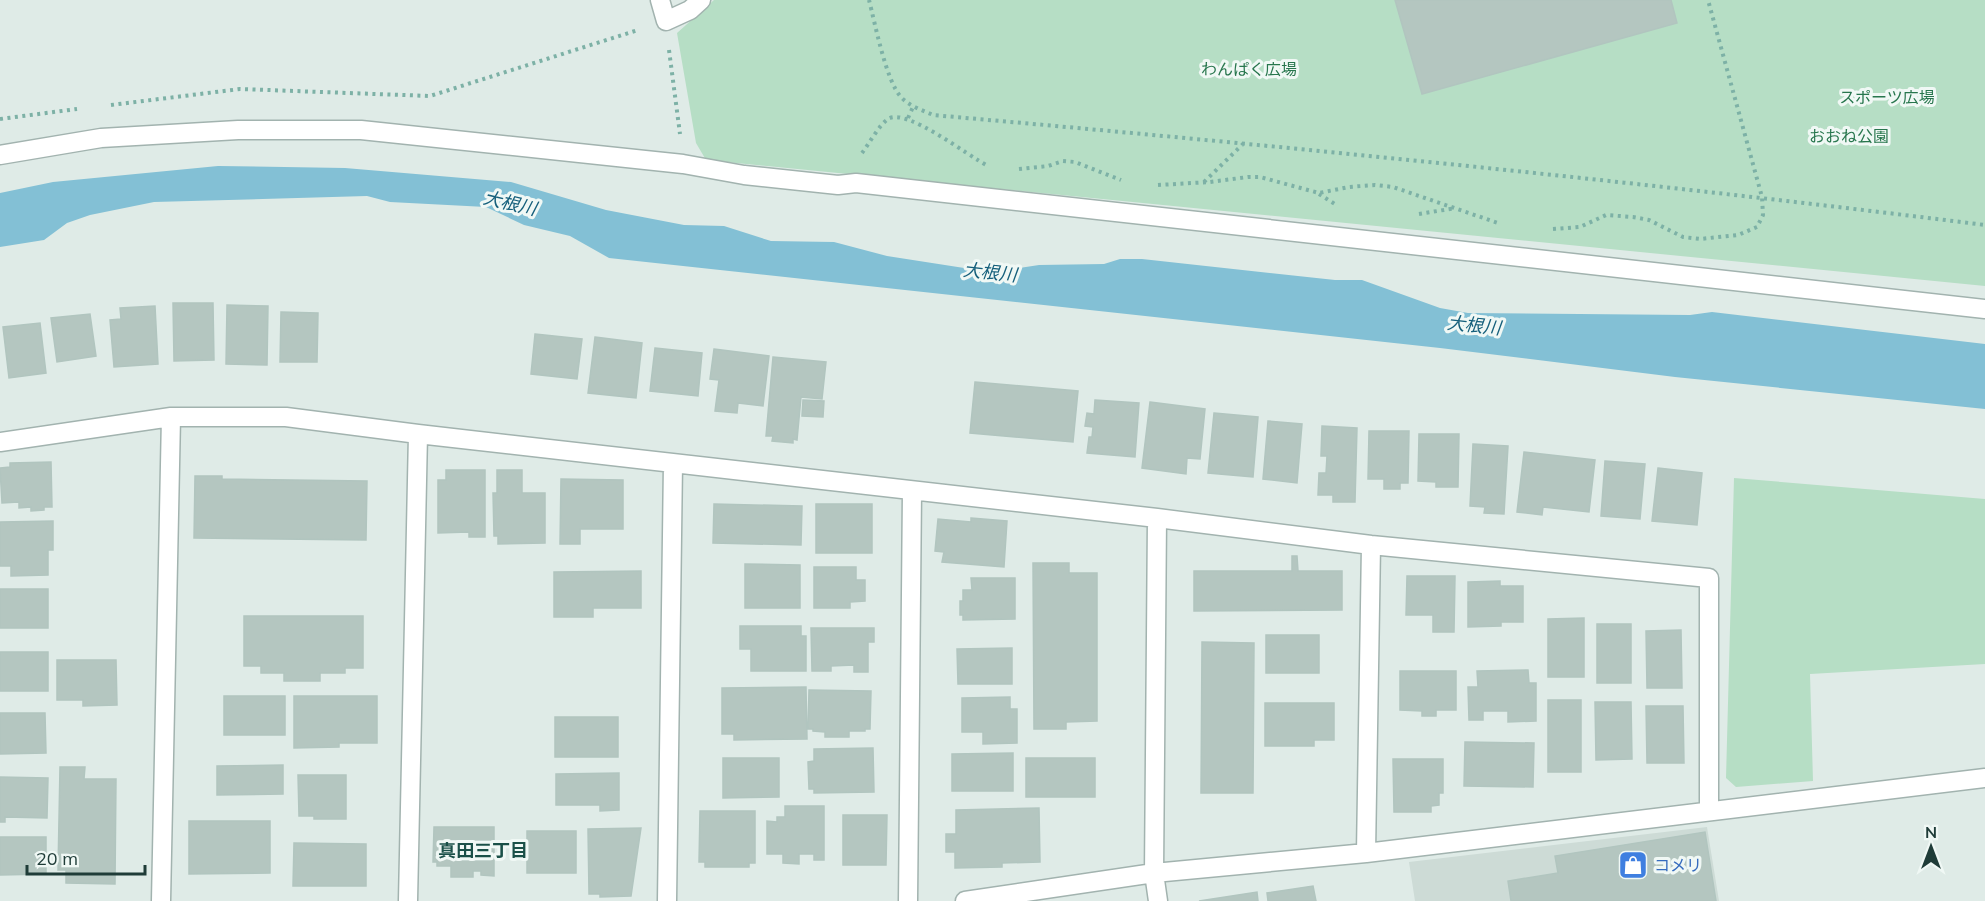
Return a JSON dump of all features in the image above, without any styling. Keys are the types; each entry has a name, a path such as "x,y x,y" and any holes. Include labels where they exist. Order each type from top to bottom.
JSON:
{"street":[{"path":"660,0 666,21 690,10 701,0"},
{"path":"0,155 101,138 238,130 361,130 683,164 744,175 838,185 856,183 1985,309"},
{"path":"161,901 171,417"},
{"path":"0,442 171,417 286,417 1371,545 1710,578 1709,810"},
{"path":"408,901 417,434"},
{"path":"667,901 673,463"},
{"path":"908,901 912,491"},
{"path":"1157,518 1154,873 1158,901"},
{"path":"1366,853 1371,545"},
{"path":"965,901 1154,873 1366,853 1985,778"}],"path":[{"path":"869,0 889,75 900,97 914,107 933,115 1244,143 1762,197 1985,225"},
{"path":"1546,228 1580,226 1606,215 1649,220 1683,237 1700,239 1738,235 1757,227 1763,215 1762,197 1708,0"},
{"path":"103,106 240,89 430,96 666,21 683,164"},
{"path":"908,118 914,107"},
{"path":"0,119 80,109"},
{"path":"838,185 887,120 894,116 916,121 973,158 989,166 998,167"},
{"path":"1203,183 1244,143"},
{"path":"1014,170 1048,166 1063,161 1075,162 1128,181"},
{"path":"1148,184 1203,183 1260,177 1319,193 1349,187 1375,185 1393,187 1505,225"}],"shaded area":[{"path":"1707,827 1719,901 1415,901 1409,862"}],"green space":[{"name":"おおね公園","path":"714,0 1985,0 1985,286 706,160 696,143 677,33"},
{"path":"1734,478 1985,499 1985,664 1810,674 1813,781 1736,787 1726,778"}],"water":[{"name":"大根川","path":"218,166 345,168 511,182 606,210 684,225 724,226 771,241 834,242 887,256 977,270 1007,270 1039,265 1104,264 1120,259 1142,259 1335,280 1362,280 1440,308 1468,313 1690,315 1712,312 1985,344 1985,409 1675,377 1440,348 609,258 570,236 524,225 486,207 390,202 367,196 154,202 90,215 67,223 44,240 0,247 0,193 53,182"}],"building":[{"path":"1395,0 1671,0 1677,23 1422,94"},
{"path":"173,303 213,303 214,360 174,361"},
{"path":"227,305 268,306 267,365 226,364"},
{"path":"155,306 158,364 114,367 110,320 121,319 120,308"},
{"path":"281,312 318,313 317,362 280,362"},
{"path":"90,314 96,356 57,362 51,318"},
{"path":"40,323 46,373 9,378 3,327"},
{"path":"535,334 582,339 577,379 531,374"},
{"path":"595,337 642,343 636,398 588,393"},
{"path":"655,348 702,353 698,396 650,391"},
{"path":"714,349 769,356 763,406 738,403 737,413 715,411 719,380 710,379"},
{"path":"773,357 826,362 822,399 801,397 797,440 793,439 793,443 772,441 773,436 766,436"},
{"path":"975,382 1078,391 1073,442 970,433"},
{"path":"803,400 824,401 823,417 802,416"},
{"path":"1095,400 1139,403 1135,457 1087,453 1093,427 1085,426 1087,413 1094,414"},
{"path":"1150,402 1205,409 1200,459 1187,458 1186,474 1142,468"},
{"path":"1214,413 1258,417 1253,477 1208,473"},
{"path":"1268,421 1302,424 1297,483 1263,479"},
{"path":"1322,426 1357,428 1355,502 1333,502 1333,495 1318,495 1319,473 1326,473 1327,456 1321,456"},
{"path":"1369,431 1409,431 1408,483 1400,483 1400,489 1384,489 1384,479 1368,479"},
{"path":"1419,434 1459,434 1458,487 1436,487 1436,482 1418,481"},
{"path":"1473,444 1508,446 1504,514 1484,513 1485,507 1470,506"},
{"path":"1524,452 1595,460 1589,512 1543,507 1542,515 1517,512"},
{"path":"1605,461 1645,464 1640,519 1601,516"},
{"path":"51,462 52,507 31,511 31,507 19,508 19,502 2,503 0,468 10,467 10,463"},
{"path":"1658,468 1702,473 1697,525 1652,521"},
{"path":"446,470 485,470 485,537 469,537 469,532 438,533 438,480 446,480"},
{"path":"497,470 522,470 522,493 545,493 545,543 498,544 498,536 494,536 493,493 497,493"},
{"path":"195,476 222,476 222,479 367,481 366,540 194,538"},
{"path":"561,479 623,480 623,529 580,529 580,544 560,544"},
{"path":"714,504 802,506 801,545 713,543"},
{"path":"816,504 872,504 872,553 816,553"},
{"path":"971,518 1007,521 1004,567 942,562 944,552 935,551 938,519 971,522"},
{"path":"53,521 53,550 48,550 48,575 11,576 11,566 0,566 0,522"},
{"path":"1292,556 1297,556 1298,571 1342,571 1342,610 1194,611 1194,571 1292,571"},
{"path":"1033,563 1069,563 1069,573 1097,573 1097,721 1066,722 1066,729 1034,729"},
{"path":"745,564 800,565 800,608 745,608"},
{"path":"814,567 856,567 856,580 865,580 865,601 850,602 850,608 814,608"},
{"path":"641,571 641,608 593,608 593,617 554,617 554,572"},
{"path":"1407,576 1455,576 1454,632 1433,632 1433,615 1406,615"},
{"path":"971,578 1015,578 1015,619 963,620 963,615 960,615 960,601 963,601 963,590 972,590"},
{"path":"1500,581 1500,586 1523,586 1523,622 1501,622 1501,626 1468,627 1468,582"},
{"path":"0,589 48,589 48,628 0,628"},
{"path":"244,616 363,616 363,668 345,668 345,673 320,673 320,681 284,681 284,673 261,673 261,666 244,666"},
{"path":"1584,618 1584,677 1548,677 1548,619"},
{"path":"1597,624 1631,624 1631,683 1597,683"},
{"path":"740,626 801,626 801,636 806,636 806,671 751,671 751,649 740,649"},
{"path":"811,628 874,628 874,642 868,642 868,672 854,672 854,665 831,666 831,671 812,671"},
{"path":"1681,630 1682,688 1647,688 1646,631"},
{"path":"1266,635 1319,635 1319,673 1266,673"},
{"path":"1202,642 1254,643 1253,793 1201,793"},
{"path":"1012,648 1012,684 958,684 957,649"},
{"path":"0,652 48,652 48,691 0,691"},
{"path":"57,660 116,660 117,705 83,706 83,700 57,700"},
{"path":"1528,670 1529,683 1536,683 1536,721 1508,722 1508,711 1483,711 1483,720 1469,720 1468,687 1478,687 1477,671"},
{"path":"1400,671 1456,671 1456,710 1436,710 1436,716 1422,716 1422,711 1400,710"},
{"path":"806,687 807,739 734,740 734,734 722,734 722,688"},
{"path":"809,690 871,691 870,729 849,731 849,737 825,737 825,732 808,729"},
{"path":"224,696 285,696 285,735 224,735"},
{"path":"294,696 377,696 377,743 339,743 339,747 294,748"},
{"path":"1010,697 1010,709 1017,709 1017,743 983,744 983,732 962,732 962,698"},
{"path":"1548,700 1581,700 1581,772 1548,772"},
{"path":"1595,702 1631,702 1632,759 1596,760"},
{"path":"1265,703 1334,703 1334,740 1314,740 1314,746 1265,746"},
{"path":"1646,706 1683,706 1684,763 1647,763"},
{"path":"0,713 45,713 46,753 0,754"},
{"path":"555,717 618,717 618,757 555,757"},
{"path":"1465,742 1534,743 1533,787 1464,786"},
{"path":"873,748 874,792 814,793 814,789 809,789 808,762 814,761 814,749"},
{"path":"1013,753 1013,791 952,791 952,754"},
{"path":"723,758 779,758 779,797 723,798"},
{"path":"1026,758 1095,758 1095,797 1026,797"},
{"path":"1393,759 1443,759 1443,793 1439,793 1439,805 1431,806 1431,812 1394,812"},
{"path":"283,765 283,794 217,795 217,766"},
{"path":"60,767 85,767 84,779 116,779 115,884 66,883 66,870 58,870"},
{"path":"619,773 619,810 600,811 600,805 556,805 556,774"},
{"path":"298,775 346,775 346,819 314,819 314,816 299,816"},
{"path":"0,777 48,778 47,818 5,817 5,822 0,822"},
{"path":"785,806 824,806 824,860 814,860 814,854 799,854 799,864 783,863 783,854 767,854 767,821 777,822 777,817 785,817"},
{"path":"1039,808 1040,862 1002,863 1002,867 955,868 955,852 946,852 946,834 956,834 956,810"},
{"path":"700,811 755,811 755,863 749,863 749,867 705,867 705,862 699,862"},
{"path":"843,815 887,815 886,865 843,865"},
{"path":"189,821 270,821 270,873 189,874"},
{"path":"434,827 494,827 494,876 481,875 481,871 473,871 473,877 451,877 451,866 437,866 437,862 433,862"},
{"path":"641,828 631,896 600,897 600,894 589,894 588,829"},
{"path":"527,831 576,831 576,873 527,873"},
{"name":"コメリ","path":"1705,832 1716,901 1511,901 1508,881 1558,873 1555,856"},
{"path":"0,837 46,837 46,874 0,875"},
{"path":"294,843 366,844 366,886 293,886"},
{"path":"1313,886 1316,901 1268,901 1267,893"},
{"path":"1257,892 1258,901 1199,901"}],"place":[{"name":"コメリ","path":"1633,865"}],"district":[{"name":"真田三丁目","path":"483,850"}],"park label":[{"name":"わんぱく広場","path":"1249,69"},
{"name":"スポーツ広場","path":"1887,97"}]}
